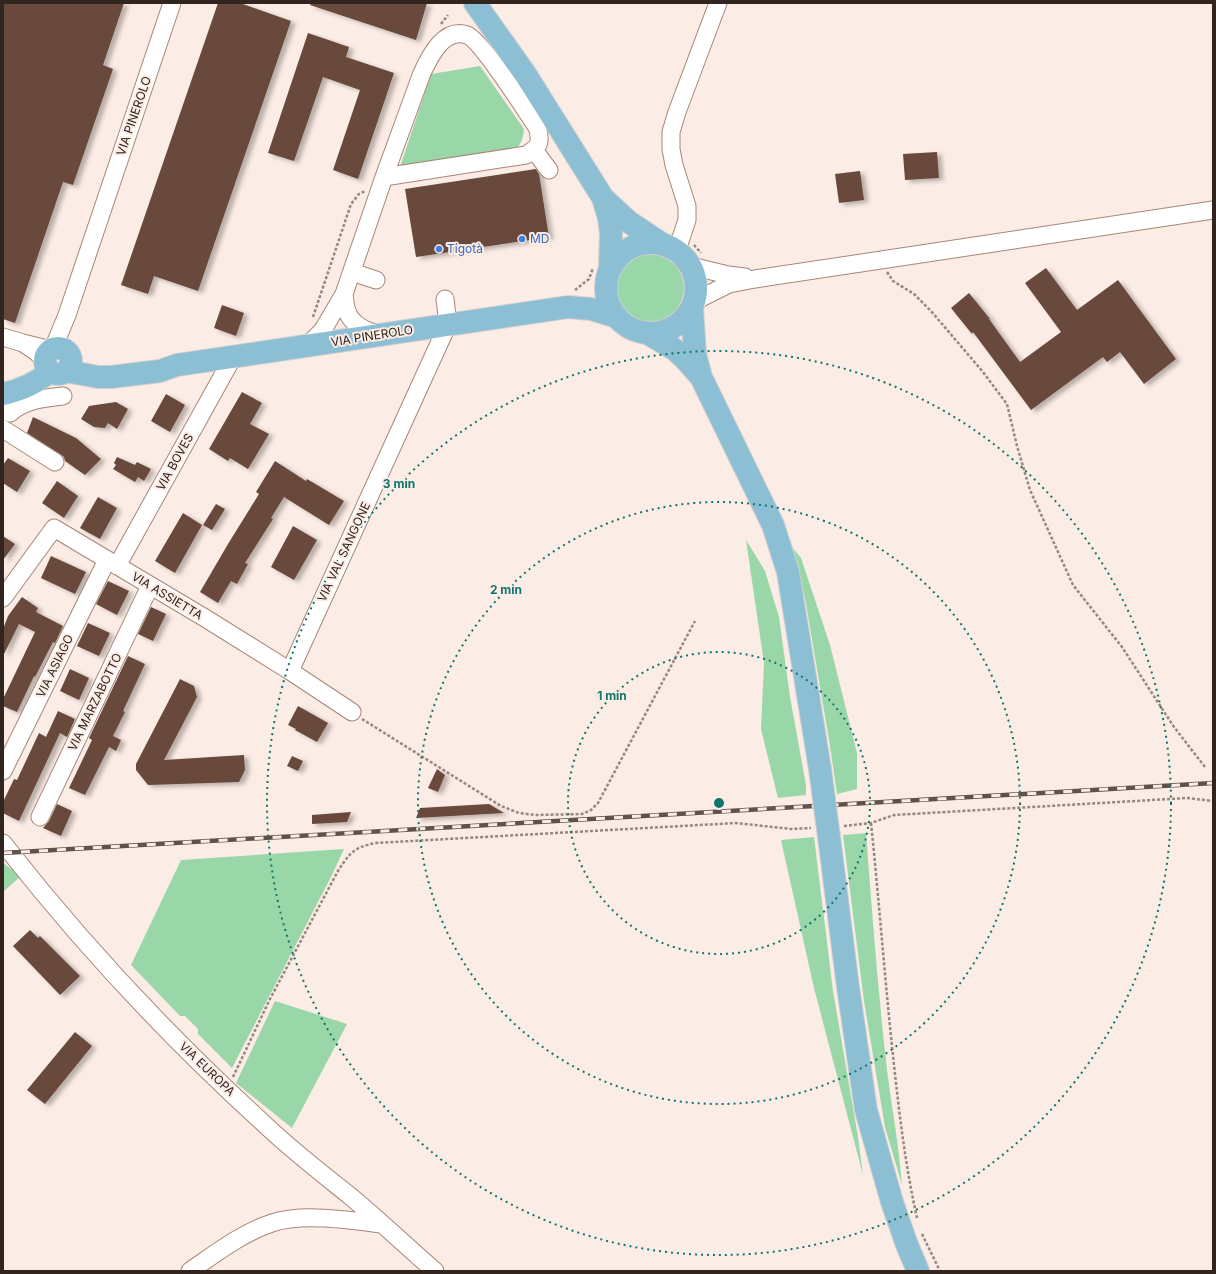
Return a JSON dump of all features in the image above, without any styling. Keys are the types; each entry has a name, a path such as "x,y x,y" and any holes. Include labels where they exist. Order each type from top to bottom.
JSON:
{"main road":[{"path":"475,3 526,74 603,198 609,218 611,233 604,270 609,305 617,317 625,325 647,333 674,349 701,377"},
{"path":"603,198 629,222 683,249 696,277 697,289 694,305 695,354 701,377 773,525 788,572 820,769 848,987 866,1110 892,1202 918,1271"},
{"path":"604,270 631,247 647,243 683,249"},
{"name":"VIA PINEROLO","path":"55,361 80,363 95,367 147,363 177,365 448,324 571,299 588,292 604,270"},
{"name":"VIA PINEROLO","path":"571,299 591,309 617,317"},
{"path":"647,333 661,332 674,328 684,319 694,305"},
{"path":"3,382 23,378 55,361"},
{"path":"3,394 17,391 41,380 55,361"}],"street":[{"name":"VIA PINEROLO","path":"55,361 64,333 65,320 172,3"},
{"path":"718,3 677,112 671,132 671,149 674,165 687,206 687,220 683,249 728,275 755,279"},
{"path":"308,345 327,324 344,294 384,177 422,73 429,59 447,37 454,35 468,35 476,41 486,54 537,127 540,136 539,144 534,150 526,155 384,177"},
{"path":"534,150 549,170"},
{"path":"694,305 729,284 755,279 1213,210"},
{"path":"352,272 376,280"},
{"path":"344,294 346,310 356,324 365,330 381,335"},
{"path":"445,299 448,324"},
{"name":"VIA VAL SANGONE","path":"290,671 448,324"},
{"path":"3,337 23,344 55,361 63,396 30,402 10,413 3,411"},
{"name":"VIA BOVES","path":"112,563 233,357"},
{"path":"3,429 55,462"},
{"name":"VIA ASSIETTA","path":"3,598 54,528 205,618 352,712"},
{"name":"VIA ASIAGO","path":"3,771 112,563"},
{"name":"VIA MARZABOTTO","path":"40,817 150,586"},
{"name":"VIA EUROPA","path":"3,843 105,964 166,1029 227,1090 274,1133 435,1271"},
{"path":"190,1271 238,1238 272,1222 302,1218 335,1219 381,1224"}],"path":[{"path":"880,260 893,281 914,294 931,311 983,372 1007,404 1030,490 1073,585 1122,647 1174,727 1205,767"},
{"path":"571,299 589,279 604,270"},
{"path":"352,712 500,806 519,813 536,815 582,814 591,810 598,803 695,621"},
{"path":"227,1090 270,999 339,869 350,854 361,846 375,843 736,823 827,831 870,823 894,815 1187,798 1213,801"},
{"path":"870,823 889,1025 909,1184 918,1224"},
{"path":"922,1232 940,1271"}],"green space":[{"path":"480,66 524,129 520,144 514,151 400,167 431,74"},
{"path":"649,253 662,256 674,263 681,275 684,288 681,301 674,313 662,320 649,323 636,320 624,313 617,301 614,288 617,275 624,263 636,256"},
{"path":"746,540 765,571 779,617 790,697 806,785 806,795 778,798 761,729 764,663"},
{"path":"787,541 801,558 830,645 857,753 857,789 837,794 805,598"},
{"path":"866,833 875,952 887,1070 902,1185 885,1127 864,1001 843,835"},
{"path":"814,837 833,991 863,1175 814,988 781,840"},
{"path":"344,849 232,1068 198,1034 198,1029 185,1016 180,1016 131,965 181,860"},
{"path":"3,863 21,876 3,892"},
{"path":"275,1001 347,1024 292,1128 236,1083"}],"building":[{"path":"3,3 124,3 103,65 113,69 73,185 63,182 15,323 3,319"},
{"path":"218,3 240,3 291,21 198,291 154,276 148,294 121,285"},
{"path":"311,3 427,3 416,40 310,5"},
{"path":"308,33 349,47 346,57 394,73 358,179 333,170 360,90 323,77 294,161 268,153"},
{"path":"937,152 939,178 905,180 903,154"},
{"path":"536,169 539,174 549,237 416,257 405,189"},
{"path":"860,171 864,200 839,203 835,174"},
{"path":"1046,268 1077,310 1118,280 1176,359 1144,384 1120,352 1107,362 1103,357 1031,410 973,332 972,334 951,308 969,293 990,319 1020,362 1061,332 1025,283"},
{"path":"222,305 244,313 236,336 214,328"},
{"path":"242,392 262,403 250,424 269,434 248,469 230,458 228,461 209,449"},
{"path":"166,394 185,405 170,432 151,421"},
{"path":"116,402 128,409 117,429 108,423 105,428 94,427 81,419 89,406"},
{"path":"33,417 76,438 101,459 85,475 65,461 64,457 60,454 27,433"},
{"path":"117,457 135,465 137,462 151,469 144,481 138,477 135,482 113,469 116,465 114,463"},
{"path":"8,458 30,471 17,492 3,483 3,465"},
{"path":"275,461 306,481 307,479 344,501 329,525 284,497 271,518 273,519 245,563 248,564 237,584 231,581 218,603 200,592 259,494 256,492"},
{"path":"57,481 78,496 64,518 42,503"},
{"path":"98,497 117,508 100,539 80,528"},
{"path":"216,504 225,509 212,530 203,525"},
{"path":"183,513 202,525 175,573 155,561"},
{"path":"293,526 317,540 294,580 271,567"},
{"path":"3,536 15,544 3,560"},
{"path":"51,556 86,572 75,594 41,578"},
{"path":"108,581 129,591 117,615 96,604"},
{"path":"22,597 38,608 36,612 63,626 55,643 53,642 35,677 34,676 17,712 3,706 3,699 35,632 19,624 3,656 3,629 8,616"},
{"path":"151,607 166,614 153,641 138,634"},
{"path":"88,623 110,633 99,656 77,646"},
{"path":"128,656 145,664 123,711 125,712 113,736 121,740 116,751 109,747 85,795 69,788 92,740 89,738"},
{"path":"70,669 89,678 79,700 60,691"},
{"path":"180,679 194,686 197,697 164,760 244,755 245,770 239,782 148,785 136,770 136,764"},
{"path":"298,706 328,723 317,742 288,725"},
{"path":"58,711 75,719 67,737 60,733 19,821 3,813 3,802 14,779 17,780 39,733 46,737"},
{"path":"292,756 303,761 298,771 287,766"},
{"path":"437,769 445,775 438,792 428,788"},
{"path":"57,804 72,811 61,836 43,828 49,821"},
{"path":"489,804 504,813 416,818 420,808"},
{"path":"351,812 347,822 312,824 312,815"},
{"path":"30,930 38,938 40,936 80,976 60,995 13,946"},
{"path":"75,1032 92,1046 45,1104 27,1090"}],"railway":[{"path":"3,853 1213,783"}],"place":[{"name":"MD","path":"522,239"},
{"name":"Tigotà","path":"439,249"}]}
